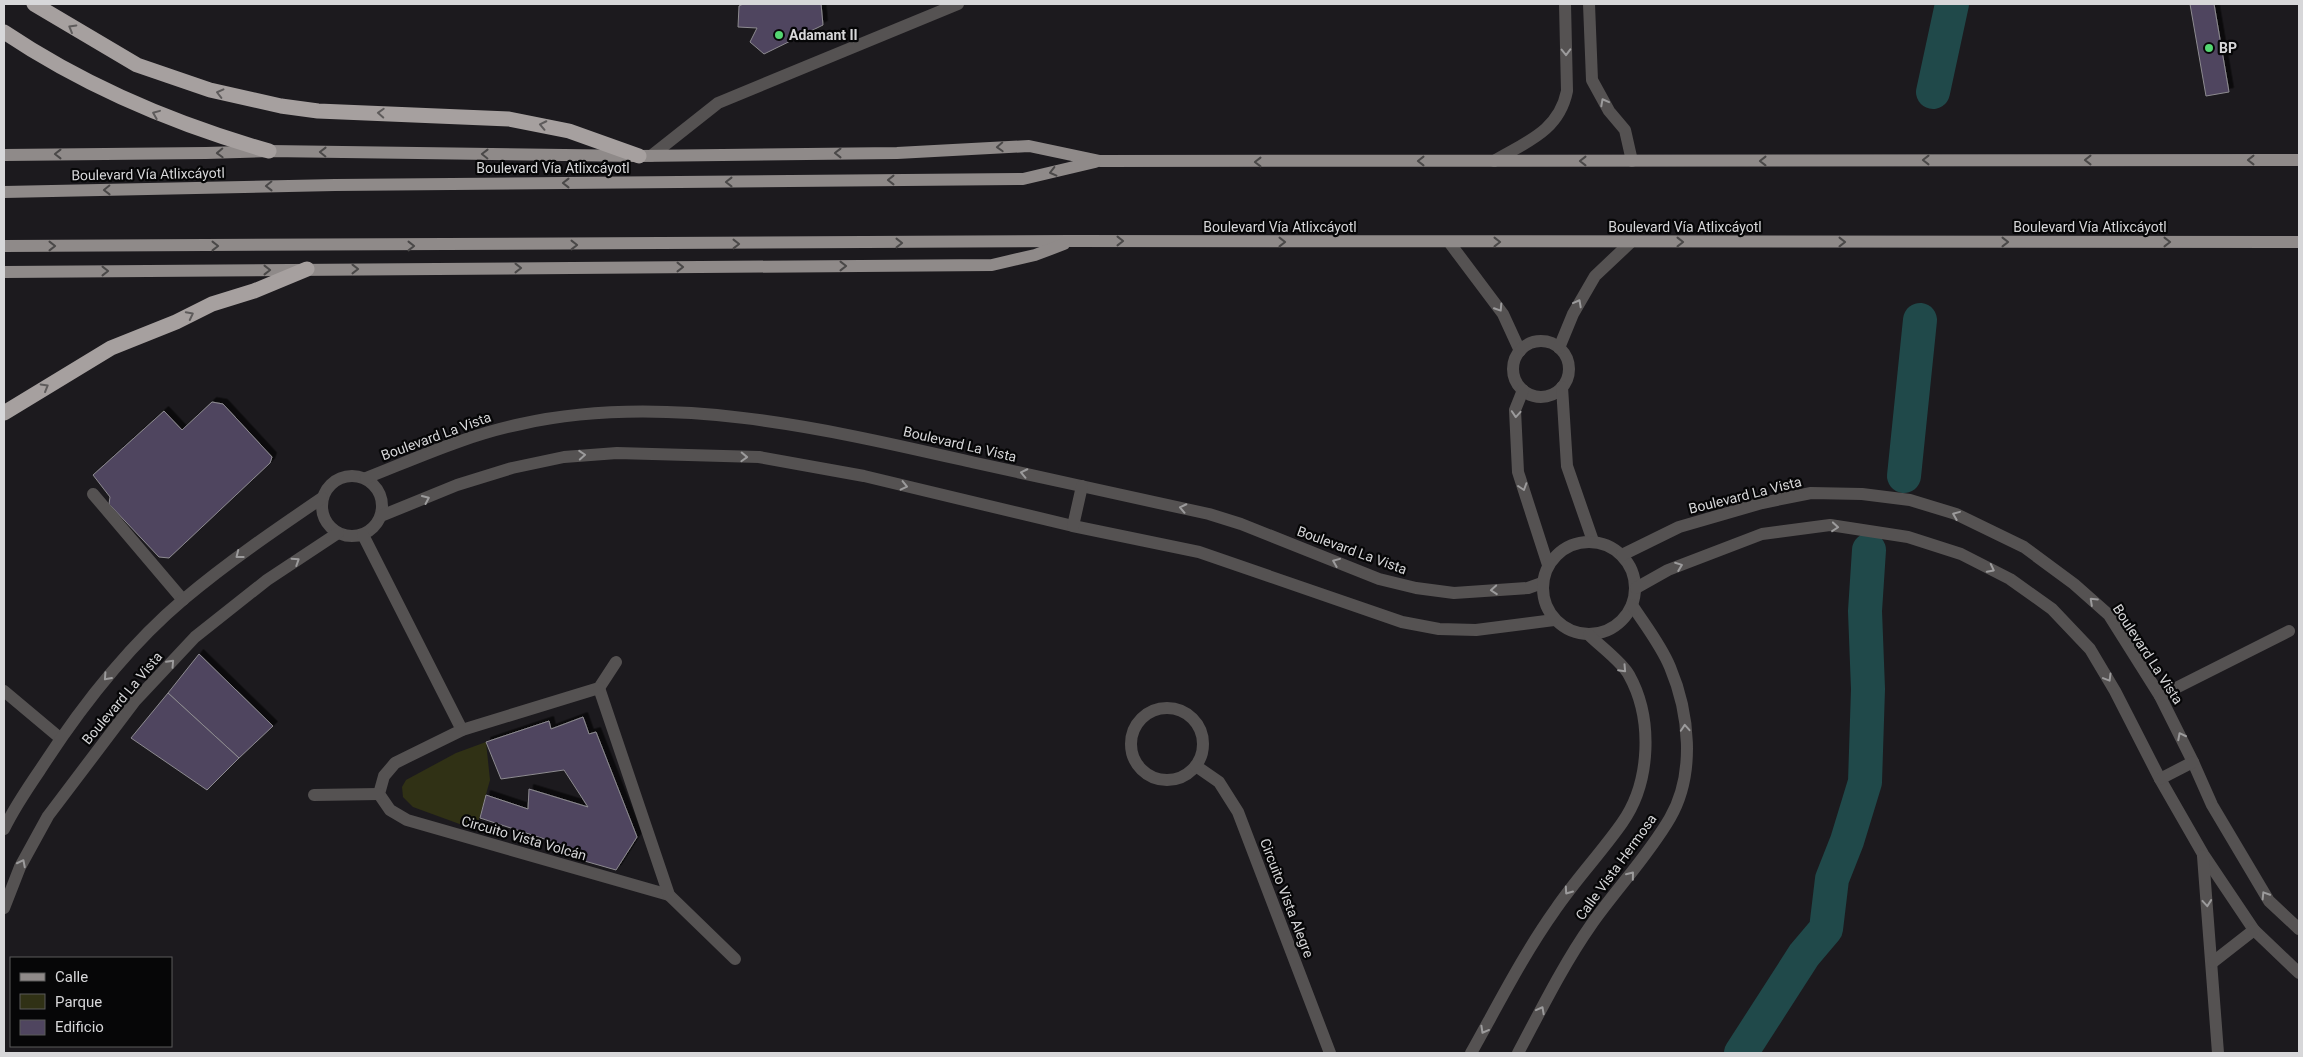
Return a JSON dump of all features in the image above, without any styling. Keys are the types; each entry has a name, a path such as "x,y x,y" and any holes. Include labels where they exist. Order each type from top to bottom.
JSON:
{"highway":[{"path":"34,4 137,66 218,93 281,106 318,111 509,119 569,131 645,156"},
{"path":"4,32 39,55 113,95 189,127 269,151"},
{"path":"4,412 111,348 176,322 212,304 254,291 307,269"}],"main road":[{"name":"Boulevard Vía Atlixcáyotl","path":"4,154 206,154 269,151 645,156 897,153 1029,146 1100,161 2299,160"},
{"name":"Boulevard Vía Atlixcáyotl","path":"4,192 345,185 1023,179 1100,161"},
{"name":"Boulevard Vía Atlixcáyotl","path":"4,272 992,264 1035,255 1071,242"},
{"name":"Boulevard Vía Atlixcáyotl","path":"4,246 1071,242 2299,242"}],"street":[{"path":"645,156 718,103 958,4"},
{"path":"1494,161 1544,130 1553,122 1564,105 1566,91 1565,4"},
{"path":"1590,4 1592,80 1609,111 1625,130 1632,161"},
{"path":"1449,242 1499,308 1520,351"},
{"path":"1559,348 1573,314 1595,276 1631,242"},
{"path":"1539,342 1550,343 1559,348 1566,357 1569,367 1568,378 1562,388 1554,394 1543,397 1532,396 1523,390 1516,381 1513,371 1514,360 1520,351 1528,344 1539,342"},
{"path":"1562,388 1567,466 1593,541"},
{"path":"1523,390 1515,410 1518,472 1548,565"},
{"name":"Boulevard La Vista","path":"366,478 475,435 523,423 618,412 662,410 724,416 874,439 1209,514 1379,579 1416,588 1454,593 1528,588 1542,584"},
{"path":"381,516 457,485 512,468 564,457 617,453 663,453 759,458 864,476 1073,526 1199,552 1402,622 1439,629 1476,630 1554,620"},
{"path":"351,475 366,478 377,488 382,502 381,516 373,528 362,535 352,536 338,533 327,524 322,512 322,498 329,485 339,478 351,475"},
{"path":"1073,526 1082,486"},
{"name":"Boulevard La Vista","path":"1622,555 1679,527 1762,503 1811,493 1862,494 1910,500 1956,514 2024,547 2074,584 2109,615 2160,696 2212,805 2269,901 2299,929"},
{"path":"92,494 183,600"},
{"name":"Boulevard La Vista","path":"4,829 60,738 98,688 141,640 183,600 249,548 322,498"},
{"path":"1636,588 1668,570 1762,534 1830,525 1908,537 1961,554 2010,579 2052,609 2090,649 2115,690 2160,779 2202,854 2254,930 2299,973"},
{"name":"Boulevard La Vista","path":"4,908 20,867 48,816 135,702 195,637 267,580 338,533"},
{"path":"362,535 462,730"},
{"path":"1593,541 1608,546 1622,555 1632,570 1636,588 1632,605 1622,621 1607,631 1589,635 1570,631 1554,620 1544,603 1542,584 1548,565 1559,551 1575,543 1593,541"},
{"name":"Calle Vista Hermosa","path":"1518,1053 1561,973 1592,924 1639,864 1671,816 1681,789 1687,759 1682,700 1663,653 1632,605"},
{"path":"2160,696 2289,631"},
{"name":"Calle Vista Hermosa","path":"1471,1053 1532,942 1574,882 1623,822 1635,797 1643,768 1646,733 1642,711 1628,673 1589,635"},
{"path":"314,795 379,794 384,776 396,763 462,730 599,688 616,662"},
{"name":"Circuito Vista Volcán","path":"599,688 669,895 735,958"},
{"path":"4,691 60,738"},
{"path":"1160,708 1178,709 1193,718 1202,733 1203,750 1196,766 1183,777 1166,780 1149,775 1137,763 1131,746 1134,729 1144,716 1160,708"},
{"path":"2160,779 2193,762"},
{"name":"Circuito Vista Alegre","path":"1196,766 1220,782 1238,812 1330,1053"},
{"name":"Circuito Vista Volcán","path":"379,794 390,810 407,820 669,895"},
{"path":"2202,854 2213,962 2218,1053"},
{"path":"2213,962 2254,930"}],"green space":[{"path":"486,742 490,780 476,830 413,807 403,797 402,787 406,780 456,753"}],"building":[{"name":"Adamant II","path":"743,4 821,4 823,25 764,54 750,42 757,28 738,27 739,6"},
{"name":"BP","path":"2190,4 2214,4 2229,92 2206,96"},
{"path":"212,402 223,404 272,457 270,463 169,558 159,557 109,504 110,497 93,475 164,411 182,430"},
{"path":"199,654 273,726 239,758 168,693"},
{"path":"168,693 239,758 207,790 131,738"},
{"path":"583,717 589,734 596,732 637,837 616,870 560,854 566,846 480,818 486,795 528,809 529,789 588,807 564,770 501,779 486,742 549,721 551,729"}],"waterway":[{"path":"1933,92 1952,4"},
{"path":"1904,476 1920,320"},
{"path":"1741,1053 1804,955 1826,929 1832,879 1847,841 1865,782 1868,689 1865,611 1869,550"}],"place":[{"name":"Adamant II","path":"779,35"},
{"name":"BP","path":"2209,48"}]}
